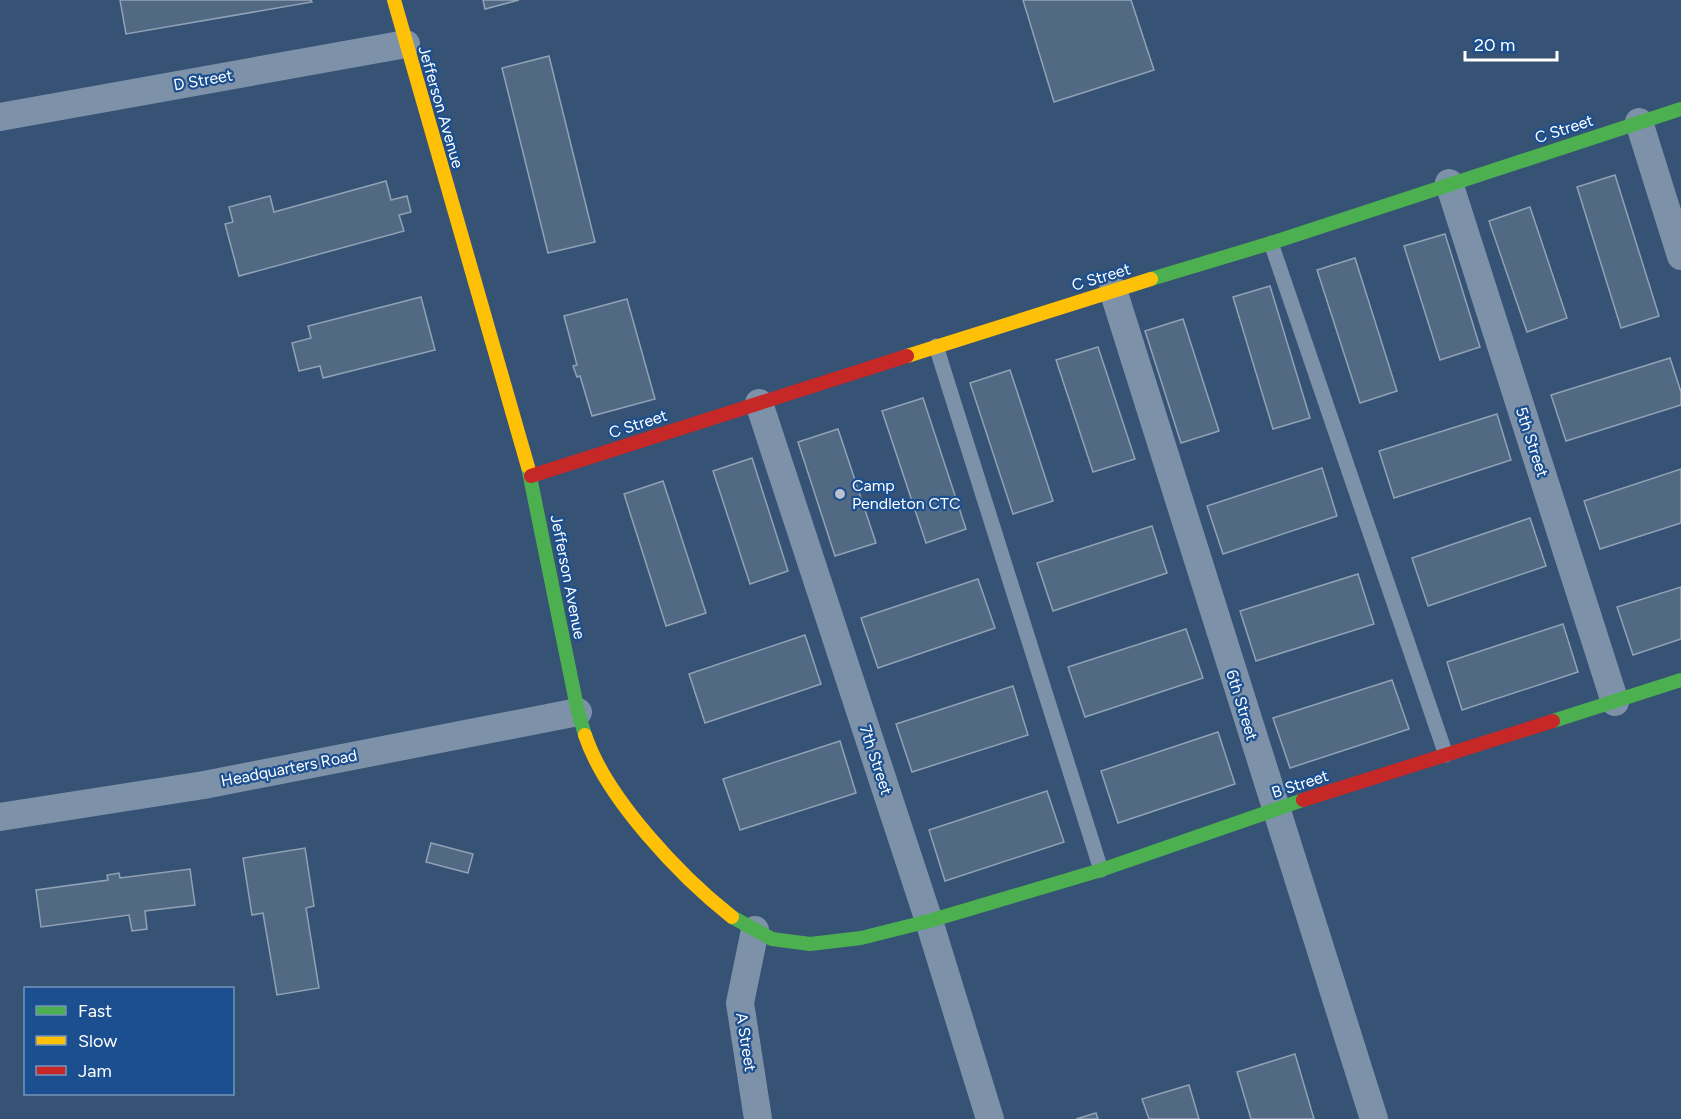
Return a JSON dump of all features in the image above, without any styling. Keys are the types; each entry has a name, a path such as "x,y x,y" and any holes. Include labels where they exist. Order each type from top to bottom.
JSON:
{"street":[{"name":"Jefferson Avenue","path":"394,0 531,476 578,712 593,759 629,814 708,898 772,939 810,944 861,938 929,921"},
{"name":"D Street","path":"0,117 406,44"},
{"name":"C Street","path":"531,476 1113,290 1271,243 1681,109"},
{"path":"1639,122 1681,256"},
{"name":"5th Street","path":"1449,183 1615,702"},
{"name":"6th Street","path":"1113,290 1374,1119"},
{"name":"7th Street","path":"759,403 929,921 990,1119"},
{"name":"B Street","path":"929,921 1101,870 1275,809 1681,680"},
{"name":"Headquarters Road","path":"0,817 204,784 578,712"},
{"name":"A Street","path":"755,930 740,1003 758,1119"}],"lane":[{"path":"1271,243 1446,755"},
{"path":"936,346 1101,870"}],"building":[{"path":"120,0 311,0 312,2 126,34"},
{"path":"483,0 519,0 485,9"},
{"path":"1023,0 1131,0 1154,70 1054,102"},
{"path":"549,56 595,242 548,253 502,68"},
{"path":"1615,175 1659,316 1621,328 1577,187"},
{"path":"386,181 391,200 407,196 411,212 399,215 404,231 239,276 225,224 233,222 229,207 270,196 274,212"},
{"path":"1530,207 1567,318 1527,332 1489,221"},
{"path":"1445,234 1480,347 1440,360 1404,246"},
{"path":"1355,258 1397,391 1360,403 1317,270"},
{"path":"1270,286 1310,418 1273,429 1233,297"},
{"path":"421,297 435,350 323,378 320,366 299,371 292,343 311,338 308,326"},
{"path":"627,299 655,399 592,416 580,376 577,377 573,366 577,365 564,316"},
{"path":"1183,319 1219,431 1181,443 1145,331"},
{"path":"1098,347 1135,459 1093,472 1056,360"},
{"path":"1670,358 1681,392 1681,405 1566,441 1551,395"},
{"path":"1010,370 1053,501 1013,514 970,383"},
{"path":"923,398 966,529 926,543 882,411"},
{"path":"1497,414 1511,460 1394,498 1379,451"},
{"path":"838,429 876,543 835,556 798,442"},
{"path":"752,458 788,571 750,584 713,471"},
{"path":"1322,468 1337,516 1223,554 1207,506"},
{"path":"1681,469 1681,523 1600,549 1584,501"},
{"path":"663,481 706,613 666,626 624,494"},
{"path":"1530,518 1546,566 1428,606 1412,558"},
{"path":"1152,526 1167,573 1053,611 1037,563"},
{"path":"1358,574 1374,624 1256,661 1240,611"},
{"path":"978,579 995,628 878,668 861,618"},
{"path":"1681,587 1681,639 1633,655 1617,607"},
{"path":"1563,624 1578,672 1462,710 1447,662"},
{"path":"1186,629 1203,678 1085,717 1068,667"},
{"path":"805,635 821,684 705,723 689,674"},
{"path":"1392,680 1409,729 1290,768 1273,718"},
{"path":"1013,686 1028,735 912,772 896,724"},
{"path":"1218,732 1235,784 1118,823 1101,771"},
{"path":"840,741 856,793 740,830 723,779"},
{"path":"1047,791 1064,842 945,881 929,830"},
{"path":"431,843 473,854 468,873 426,862"},
{"path":"305,848 314,906 306,908 319,988 277,995 263,913 252,915 243,858"},
{"path":"190,869 195,905 145,911 147,929 132,931 129,915 41,927 36,890 108,880 107,875 119,873 120,878"},
{"path":"1295,1054 1314,1119 1251,1119 1237,1072"},
{"path":"1189,1085 1199,1119 1149,1119 1142,1099"},
{"path":"1096,1113 1098,1119 1076,1119"}],"traffic: fast":[{"path":"1151,279 1271,243 1681,109"},
{"path":"528,467 578,712 585,735"},
{"path":"1553,721 1681,680"},
{"path":"732,917 772,939 810,944 861,938 929,921 1101,870 1303,800"}],"traffic: slow":[{"path":"394,0 528,467"},
{"path":"907,356 1151,279"},
{"path":"585,735 595,759 610,784 647,834 690,880 732,917"}],"traffic: jam":[{"path":"531,476 907,356"},
{"path":"1303,800 1553,721"}],"place":[{"name":"Camp Pendleton CTC","path":"840,494"}]}
